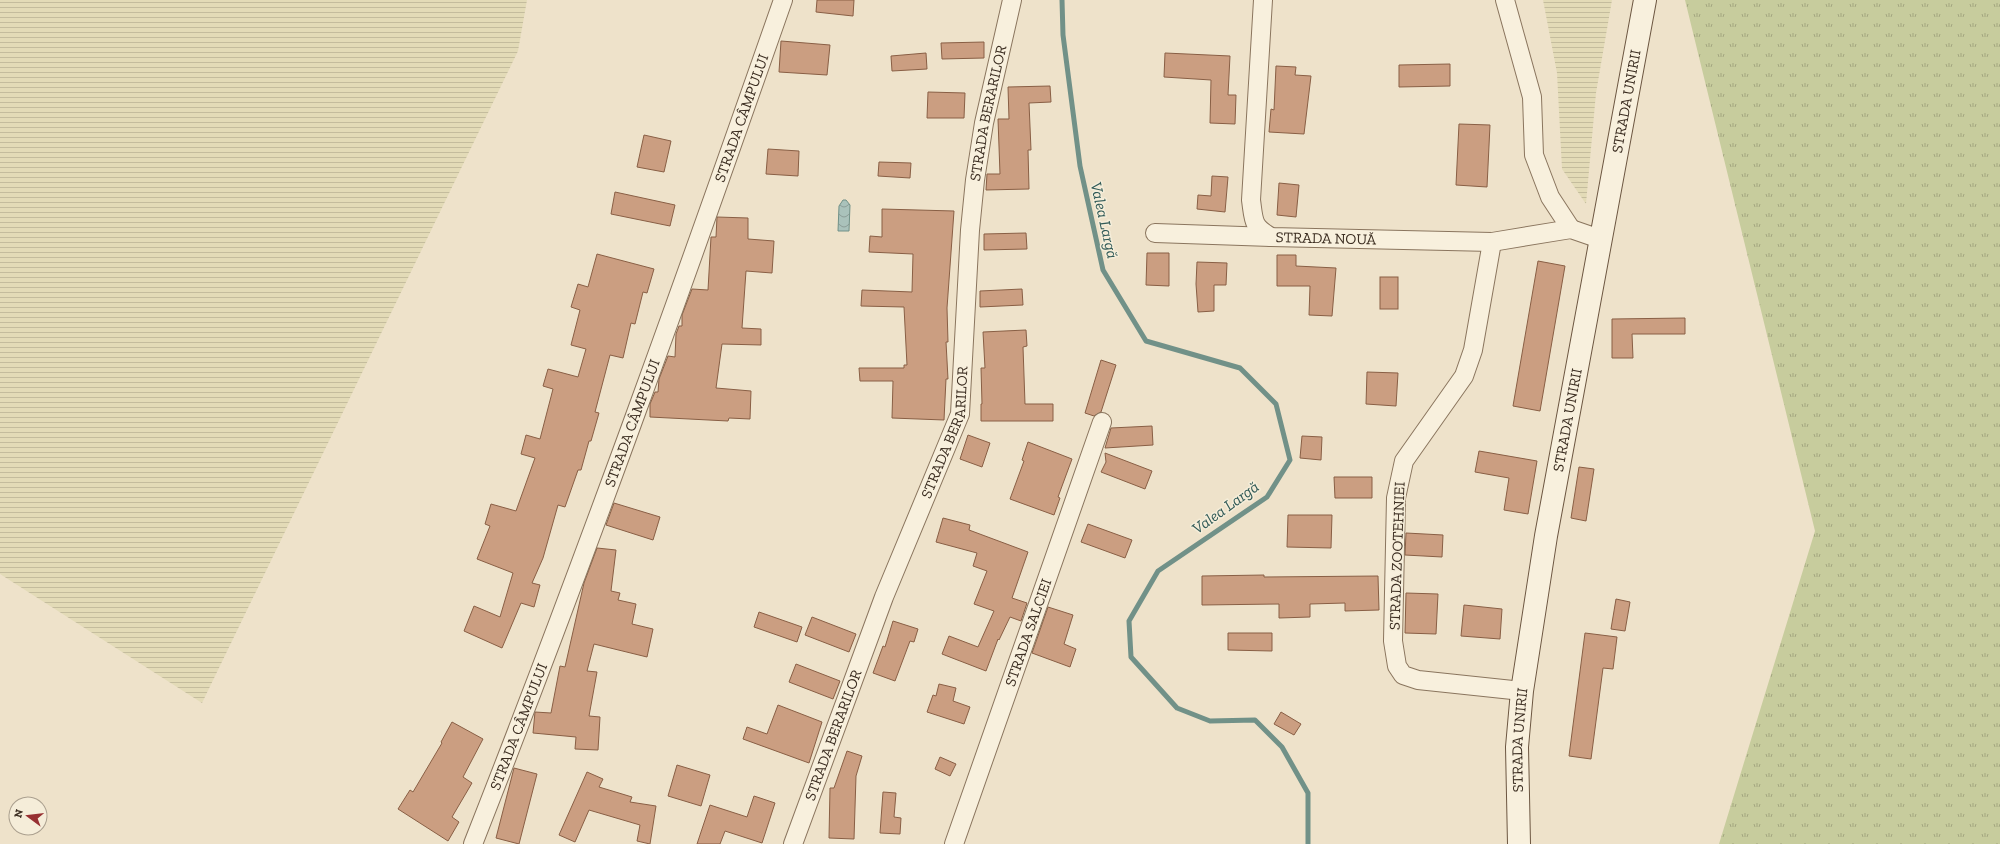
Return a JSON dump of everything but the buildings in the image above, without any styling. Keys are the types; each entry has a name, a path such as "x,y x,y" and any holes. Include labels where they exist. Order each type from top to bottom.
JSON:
{"main road":[{"name":"STRADA UNIRII","path":"1519,844 1517,747 1522,691 1546,536 1645,0"}],"street":[{"name":"STRADA CÂMPULUI","path":"473,844 532,695 679,297 783,0"},
{"name":"STRADA BERARILOR","path":"793,844 884,597 960,414 970,230 975,180 984,123 1012,0"},
{"name":"STRADA NOUĂ","path":"1263,0 1251,200 1253,218 1258,229 1271,237 1492,242 1571,229 1600,239"},
{"path":"1505,0 1532,97 1534,155 1550,198 1571,229"},
{"path":"1155,233 1271,237"},
{"name":"STRADA ZOOTEHNIEI","path":"1492,242 1474,350 1464,376 1404,461 1400,474 1396,498 1394,641 1397,666 1404,675 1418,680 1522,691"},
{"name":"STRADA SALCIEI","path":"954,844 1102,422"}],"shaded area":[{"path":"0,0 527,0 518,51 202,703 0,574"},
{"path":"1543,0 1612,0 1596,93 1586,204 1562,169 1557,73"}],"green space":[{"path":"1685,0 2000,0 2000,844 1719,844 1815,531"}],"water":[{"path":"843,200 846,200 850,205 849,231 838,231 839,206"}],"waterway":[{"name":"Valea Largă","path":"1062,0 1063,35 1080,166 1103,270 1146,341 1240,368 1276,404 1290,460 1267,497 1158,571 1129,621 1131,657 1177,708 1210,721 1255,720 1282,747 1308,793 1308,844"}]}
